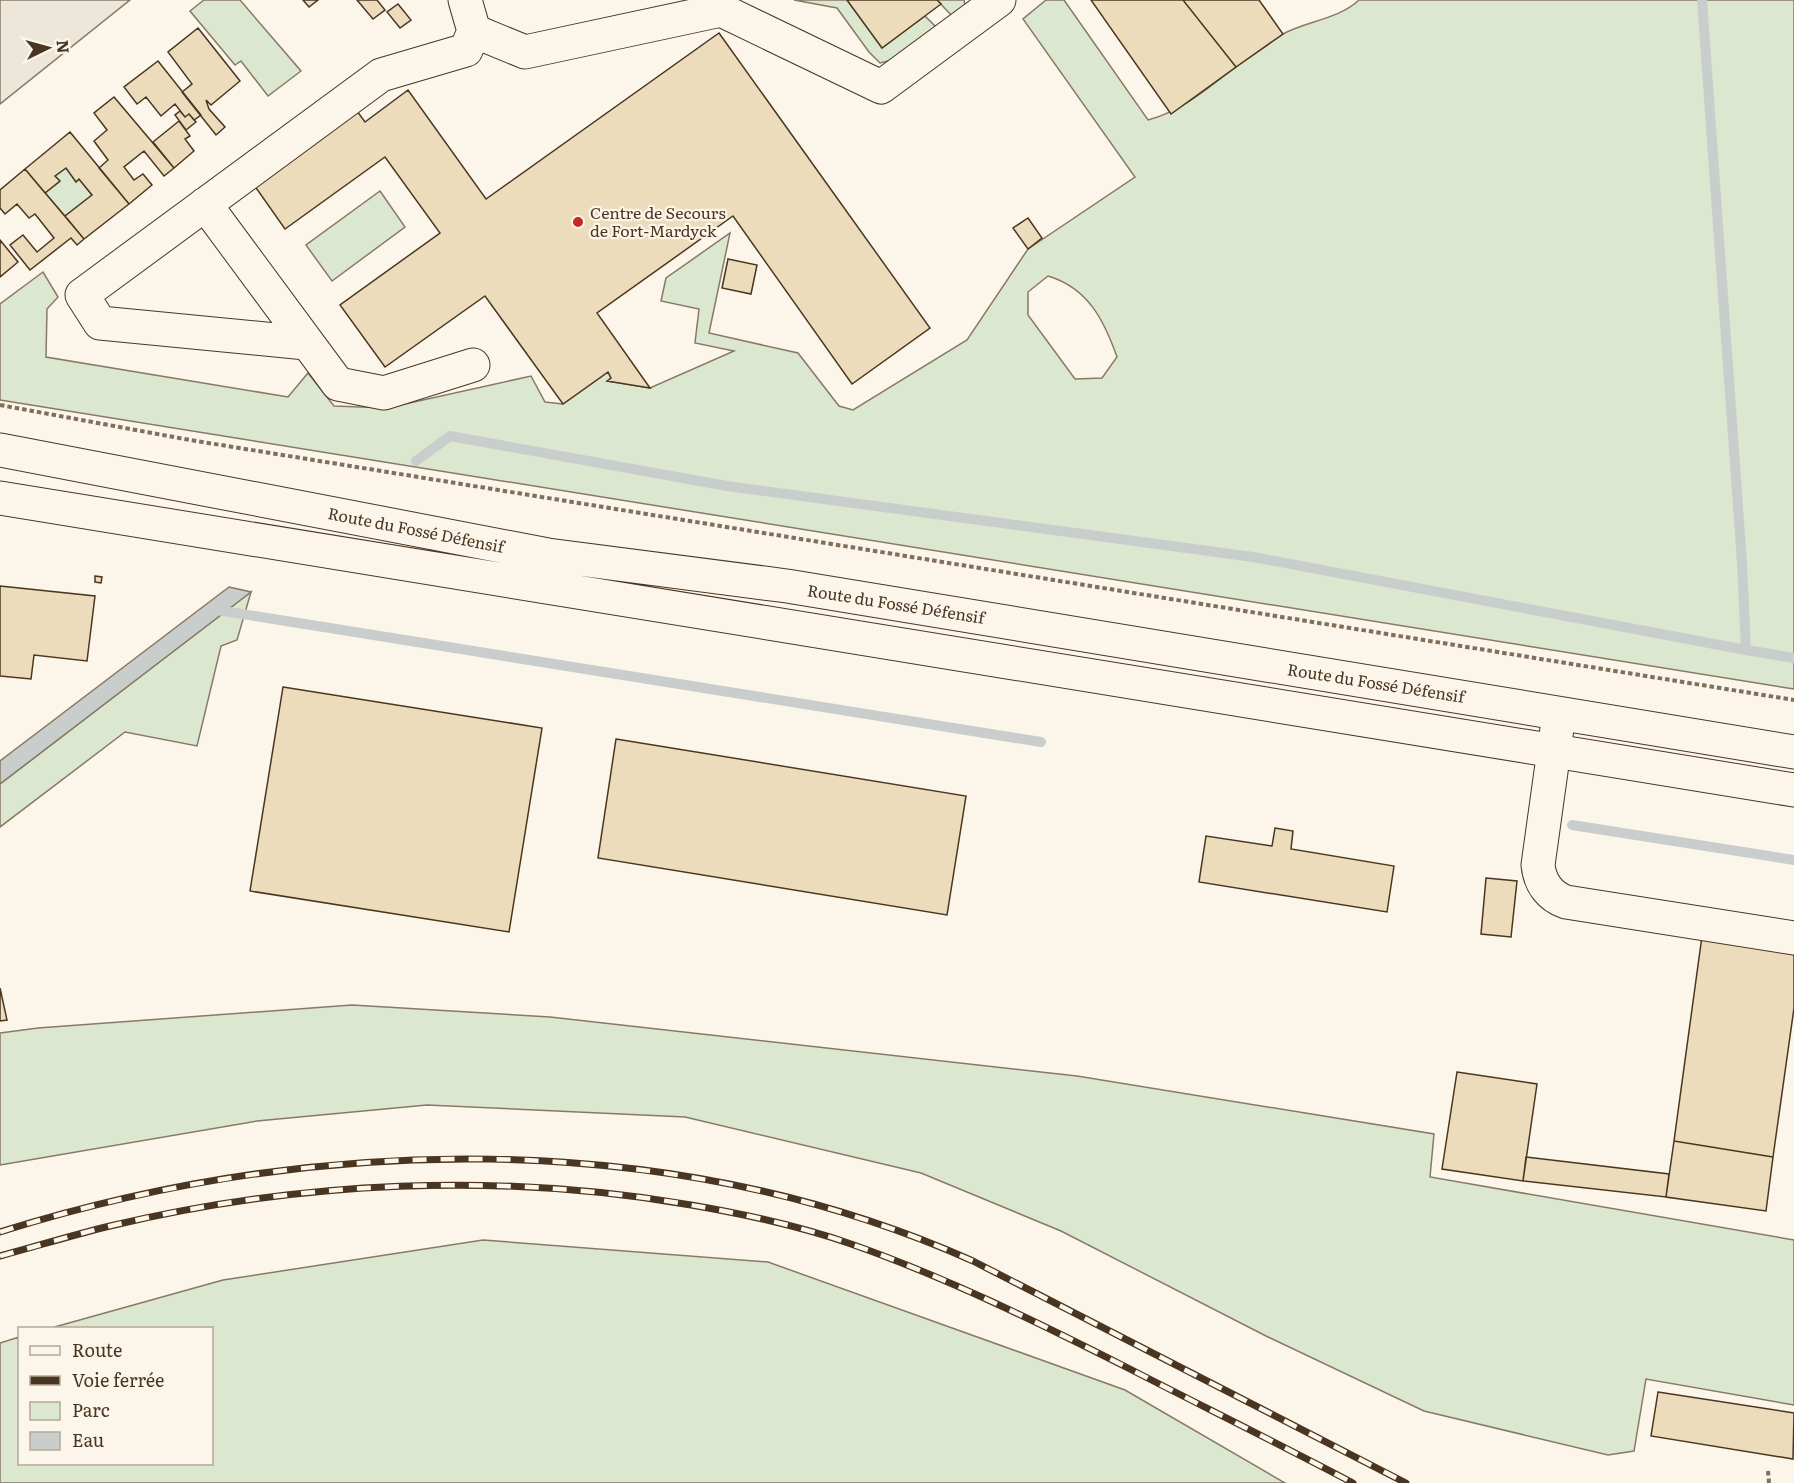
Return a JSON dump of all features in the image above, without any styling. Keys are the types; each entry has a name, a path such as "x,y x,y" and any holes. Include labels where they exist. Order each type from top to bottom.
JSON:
{"main road":[{"path":"306,343 100,323 82,295 381,75 466,50 474,31 465,0"},
{"path":"474,31 525,52 720,10 881,87 999,0"},
{"path":"205,204 338,384 384,393 473,364"},
{"name":"Route du Fossé Défensif","path":"0,450 223,491 475,543 583,560 787,586 1794,752"},
{"name":"Route du Fossé Défensif","path":"0,498 1794,790"},
{"path":"1559,714 1538,865 1544,885 1556,899 1794,938"}],"path":[{"path":"0,405 190,440 1794,700"},
{"path":"1768,1471 1769,1483"}],"green space":[{"path":"204,0 240,0 301,71 268,96 241,61 235,65 190,11"},
{"path":"794,0 847,0 882,48 925,16 937,28 892,60 880,63 869,52 837,8"},
{"path":"937,0 964,0 965,5 952,16"},
{"path":"1046,0 1064,0 1148,120 1184,104 1283,34 1342,12 1359,0 1794,0 1794,689 0,400 0,304 43,272 58,297 47,309 46,357 288,397 308,373 334,406 387,408 531,376 545,402 563,404 608,372 611,378 608,381 650,388 734,351 695,343 699,309 661,301 666,278 730,233 709,333 798,353 839,406 853,410 967,340 1028,249 1135,177 1023,19","holes":["1048,276 1062,281 1084,297 1093,307 1112,343 1117,357 1102,378 1075,379 1028,315 1028,292"]},
{"path":"66,168 76,181 79,179 92,195 65,216 45,193 59,182 55,176"},
{"path":"380,191 405,227 332,281 306,245"},
{"path":"251,592 237,640 221,646 197,746 125,732 0,827 0,784"},
{"path":"352,1005 550,1017 1077,1076 1434,1134 1430,1177 1794,1240 1794,1405 1646,1379 1634,1451 1608,1455 1424,1411 1266,1336 1061,1231 921,1173 685,1117 427,1105 257,1121 0,1165 0,1033 38,1028"},
{"path":"483,1240 768,1262 1125,1390 1285,1483 0,1483 0,1343 18,1337 18,1465 213,1465 213,1327 55,1327 223,1280"}],"shaded area":[{"path":"0,0 130,0 0,104"}],"water":[{"path":"229,587 251,592 0,784 0,761"}],"building":[{"path":"303,0 318,0 309,7"},
{"path":"357,0 377,0 385,10 373,19"},
{"path":"847,0 937,0 941,4 882,48"},
{"path":"1091,0 1183,0 1236,67 1171,114"},
{"path":"1183,0 1259,0 1283,34 1236,67"},
{"path":"398,4 411,20 400,28 387,12"},
{"path":"198,28 240,81 211,105 206,100 209,109 225,127 216,135 182,92 192,84 168,52"},
{"name":"Centre de Secours de Fort-Mardyck","path":"719,33 930,328 852,384 733,216 597,313 650,388 607,381 611,378 608,372 563,404 485,296 385,367 340,305 440,233 385,157 285,229 254,185 357,111 365,122 408,90 486,199"},
{"path":"158,61 201,115 194,120 189,114 185,117 175,104 161,116 146,97 137,104 124,87"},
{"path":"114,97 174,168 164,176 144,151 124,167 134,180 143,174 152,185 129,204 99,168 108,160 94,141 107,130 94,113"},
{"path":"180,111 185,117 189,114 196,122 186,130 175,115"},
{"path":"179,121 190,136 185,139 194,151 174,168 153,142"},
{"path":"70,132 129,204 84,239 65,216 92,195 79,179 76,182 66,168 55,176 60,181 45,193 25,169"},
{"path":"25,169 84,239 77,245 71,238 30,270 10,245 23,235 37,252 54,238 35,214 29,218 17,204 5,214 0,208 0,190"},
{"path":"1028,218 1042,238 1028,249 1013,228"},
{"path":"0,240 18,262 0,277"},
{"path":"728,259 757,265 751,294 722,288"},
{"path":"95,576 102,577 101,583 95,582"},
{"path":"0,586 95,596 87,661 34,655 31,679 0,676"},
{"path":"283,687 542,728 509,932 250,891"},
{"path":"616,739 966,796 947,915 598,858"},
{"path":"1275,828 1293,831 1291,849 1394,866 1387,912 1199,882 1206,836 1272,846"},
{"path":"1486,878 1517,881 1511,937 1481,934"},
{"path":"1702,936 1794,949 1794,1008 1773,1157 1674,1141"},
{"path":"0,988 7,1020 0,1021"},
{"path":"1457,1072 1537,1084 1523,1181 1442,1169"},
{"path":"1674,1141 1773,1157 1766,1211 1666,1197"},
{"path":"1526,1157 1669,1174 1666,1197 1523,1181"},
{"path":"1658,1392 1794,1413 1793,1459 1651,1436"}],"waterway":[{"path":"416,461 450,436 727,486 1253,557 1746,650 1742,563 1702,0"},
{"path":"211,609 1041,742"},
{"path":"1746,650 1794,658"},
{"path":"1572,825 1794,860"}],"railway":[{"path":"0,1232 119,1200 241,1176 366,1163 490,1159 615,1167 737,1186 857,1217 973,1261 1406,1483"},
{"path":"0,1256 110,1226 182,1211 254,1199 327,1191 400,1186 473,1185 546,1188 691,1205 792,1226 851,1244 921,1271 1057,1333 1353,1483"}],"place":[{"name":"Centre de Secours de Fort-Mardyck","path":"578,222"}]}
